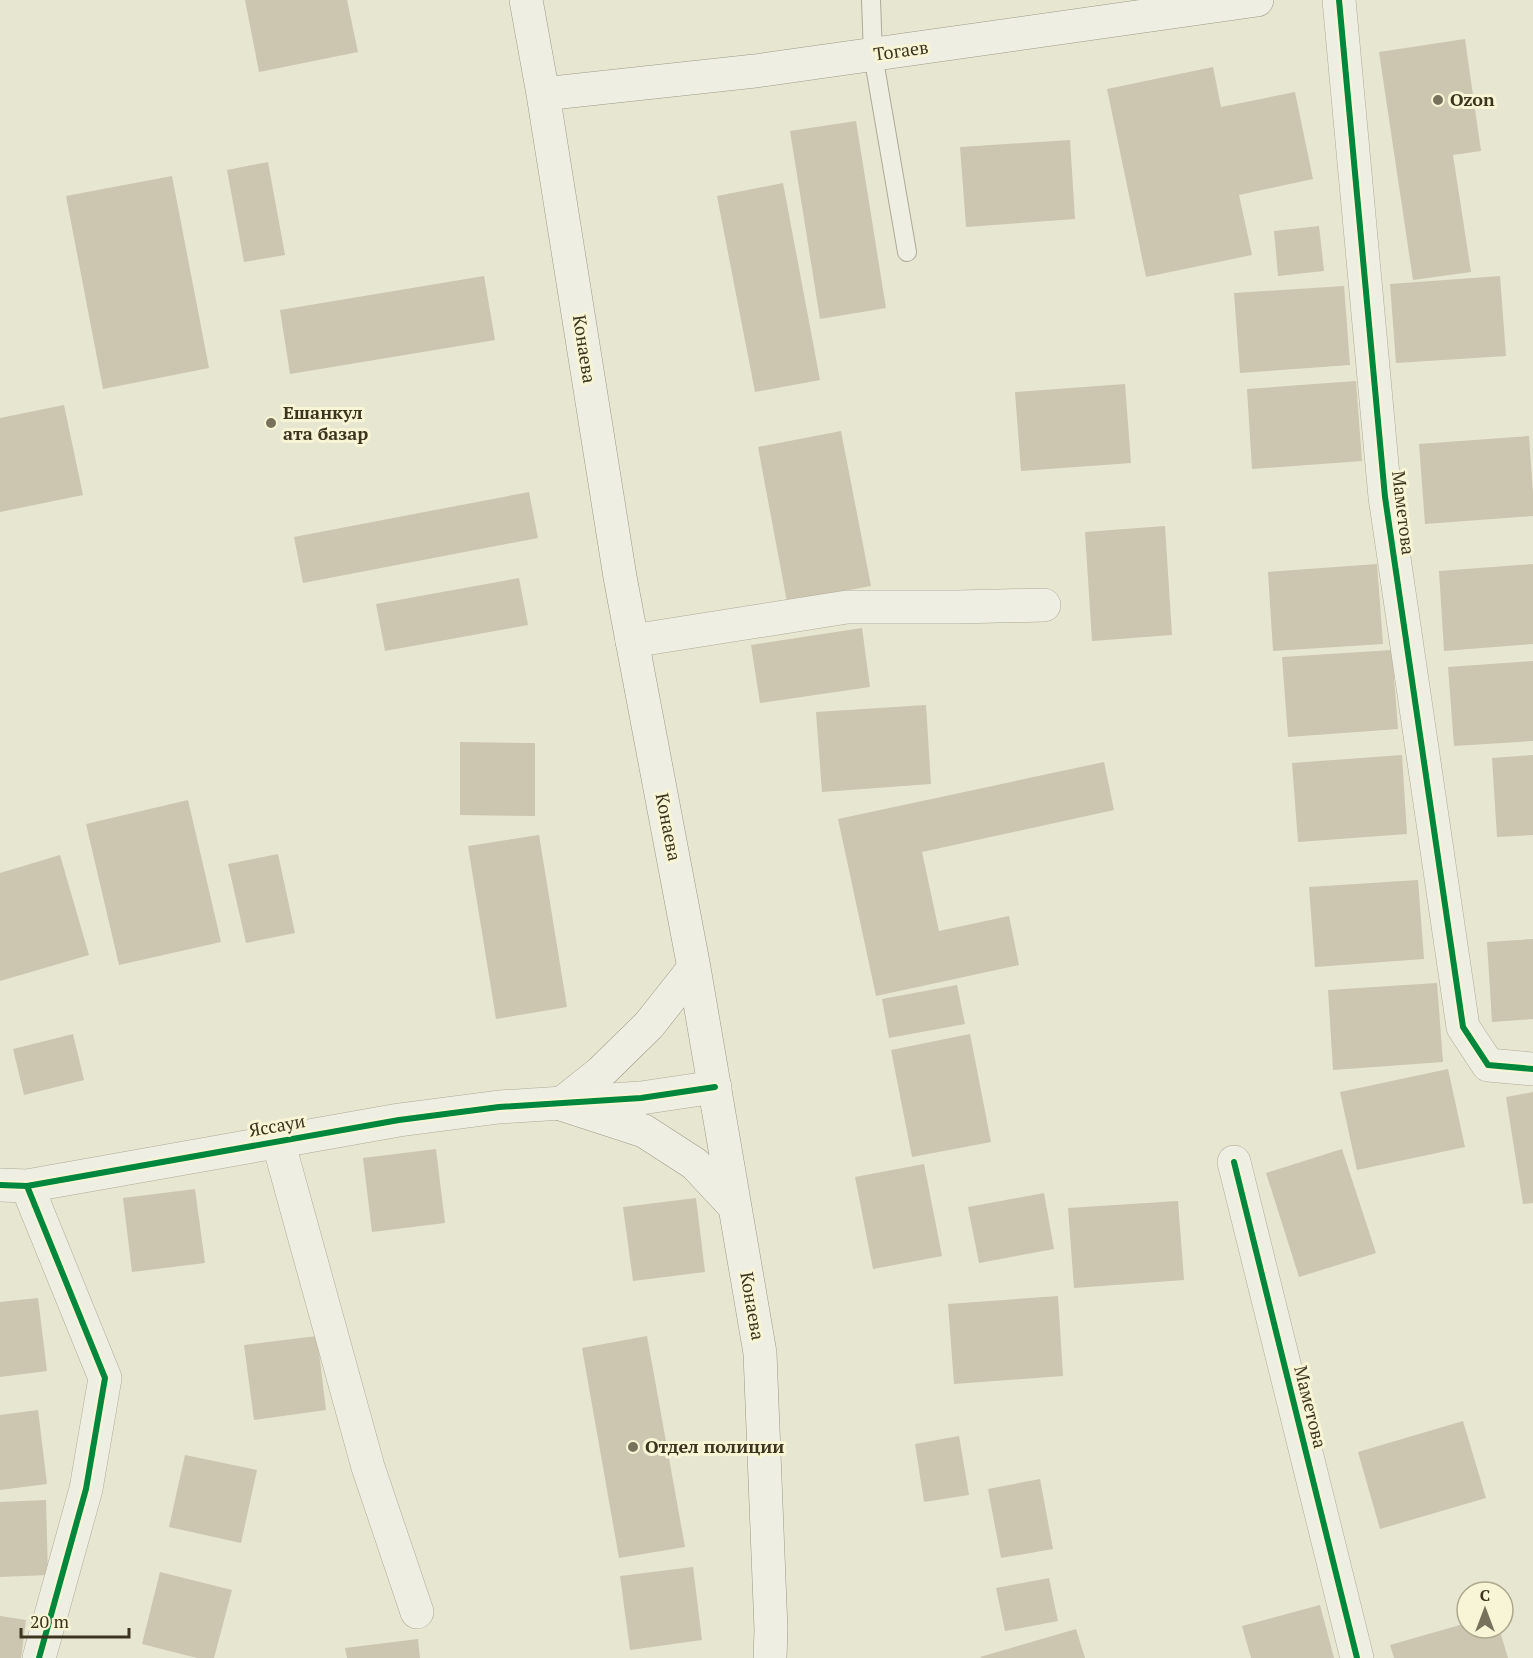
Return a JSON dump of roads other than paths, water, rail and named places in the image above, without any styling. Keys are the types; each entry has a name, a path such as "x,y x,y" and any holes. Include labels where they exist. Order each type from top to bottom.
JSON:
{"street":[{"name":"Конаева","path":"526,0 620,577 694,968 760,1353 771,1630 770,1658"},
{"name":"Тогаев","path":"543,94 755,71 873,55 1198,4 1257,0"},
{"name":"Маметова","path":"1339,0 1384,497 1463,1026 1488,1065 1533,1069"},
{"path":"632,640 847,607 1044,605"},
{"path":"561,1104 600,1073 649,1025 694,968"},
{"name":"Яссауи","path":"14,1185 399,1120 499,1107 641,1098 715,1087"},
{"path":"561,1104 644,1131 695,1164 735,1207"},
{"path":"278,1141 368,1467 417,1612"},
{"name":"Маметова","path":"1234,1162 1358,1658"},
{"path":"14,1185 105,1378 86,1489 39,1658"}],"lane":[{"path":"871,0 873,55 907,252"}],"place":[{"name":"Ozon","path":"1438,100"},
{"name":"Ешанкул ата базар","path":"271,423"},
{"name":"Отдел полиции","path":"633,1447"}]}
